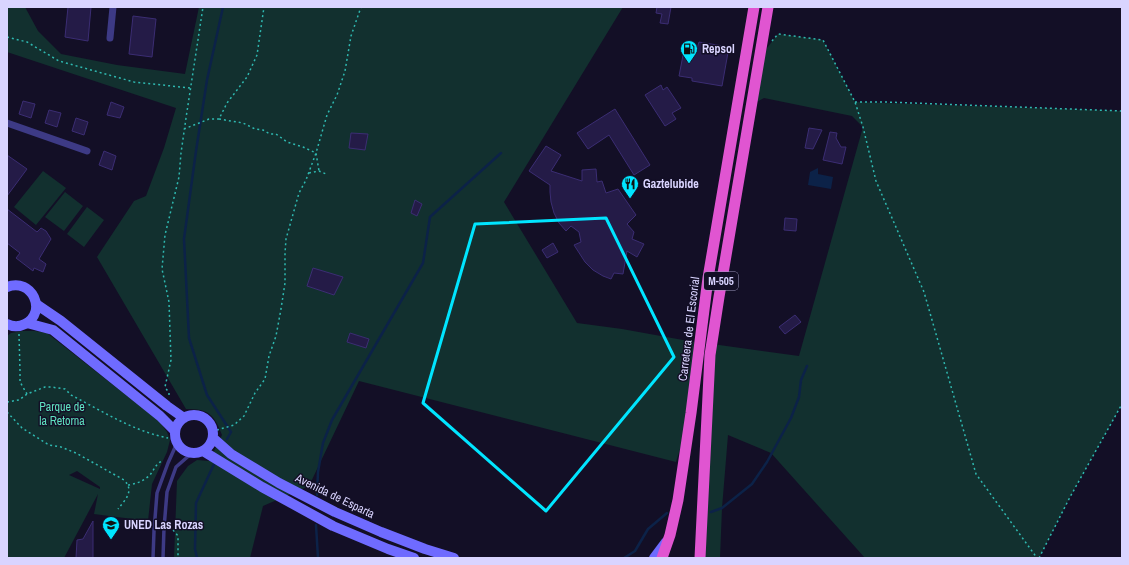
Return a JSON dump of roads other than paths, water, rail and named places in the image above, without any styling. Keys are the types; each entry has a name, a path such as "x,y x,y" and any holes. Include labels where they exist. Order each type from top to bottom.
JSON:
{"highway":[{"name":"Carretera de El Escorial","path":"662,558 670,535 678,500 691,413 708,278 754,7"},
{"name":"Carretera de El Escorial","path":"700,558 710,355 768,7"}],"main road":[{"path":"8,286 15,285 27,288 32,292 36,304 36,311 32,318 14,325"},
{"path":"36,304 61,321 184,418"},
{"path":"14,325 53,330 160,416 176,438 181,448 186,452 196,454 203,451 210,446 213,434 211,426 204,418 194,415 184,418 178,424 176,438"},
{"name":"Avenida de Esparta","path":"213,434 231,454 279,483 335,512 381,532 425,549 454,558"},
{"name":"Avenida de Esparta","path":"203,451 262,487 333,526 414,558"},
{"path":"654,558 670,535"}],"street":[{"path":"110,38 113,7"},
{"path":"7,123 87,151"}],"lane":[{"path":"153,558 157,493 176,438"},
{"path":"163,558 167,492 176,467 192,453"}],"water":[{"path":"818,168 818,174 833,177 831,189 808,185 810,172"}],"waterway":[{"path":"223,7 207,80 184,239 189,338 207,395 231,432 227,439"},
{"path":"317,495 318,472 323,443 332,420 423,263 430,217 501,153"},
{"path":"711,512 722,508 752,484 767,462 791,418 799,397 801,380 807,366"},
{"path":"197,558 195,549 196,503 215,462"},
{"path":"624,558 635,551 648,529 667,513"},
{"path":"316,525 318,558"}],"place":[{"name":"Repsol","path":"689,64"},
{"name":"Gaztelubide","path":"630,199"},
{"name":"UNED Las Rozas","path":"111,540"}],"park label":[{"name":"Parque de la Retorna","path":"62,414"}]}
